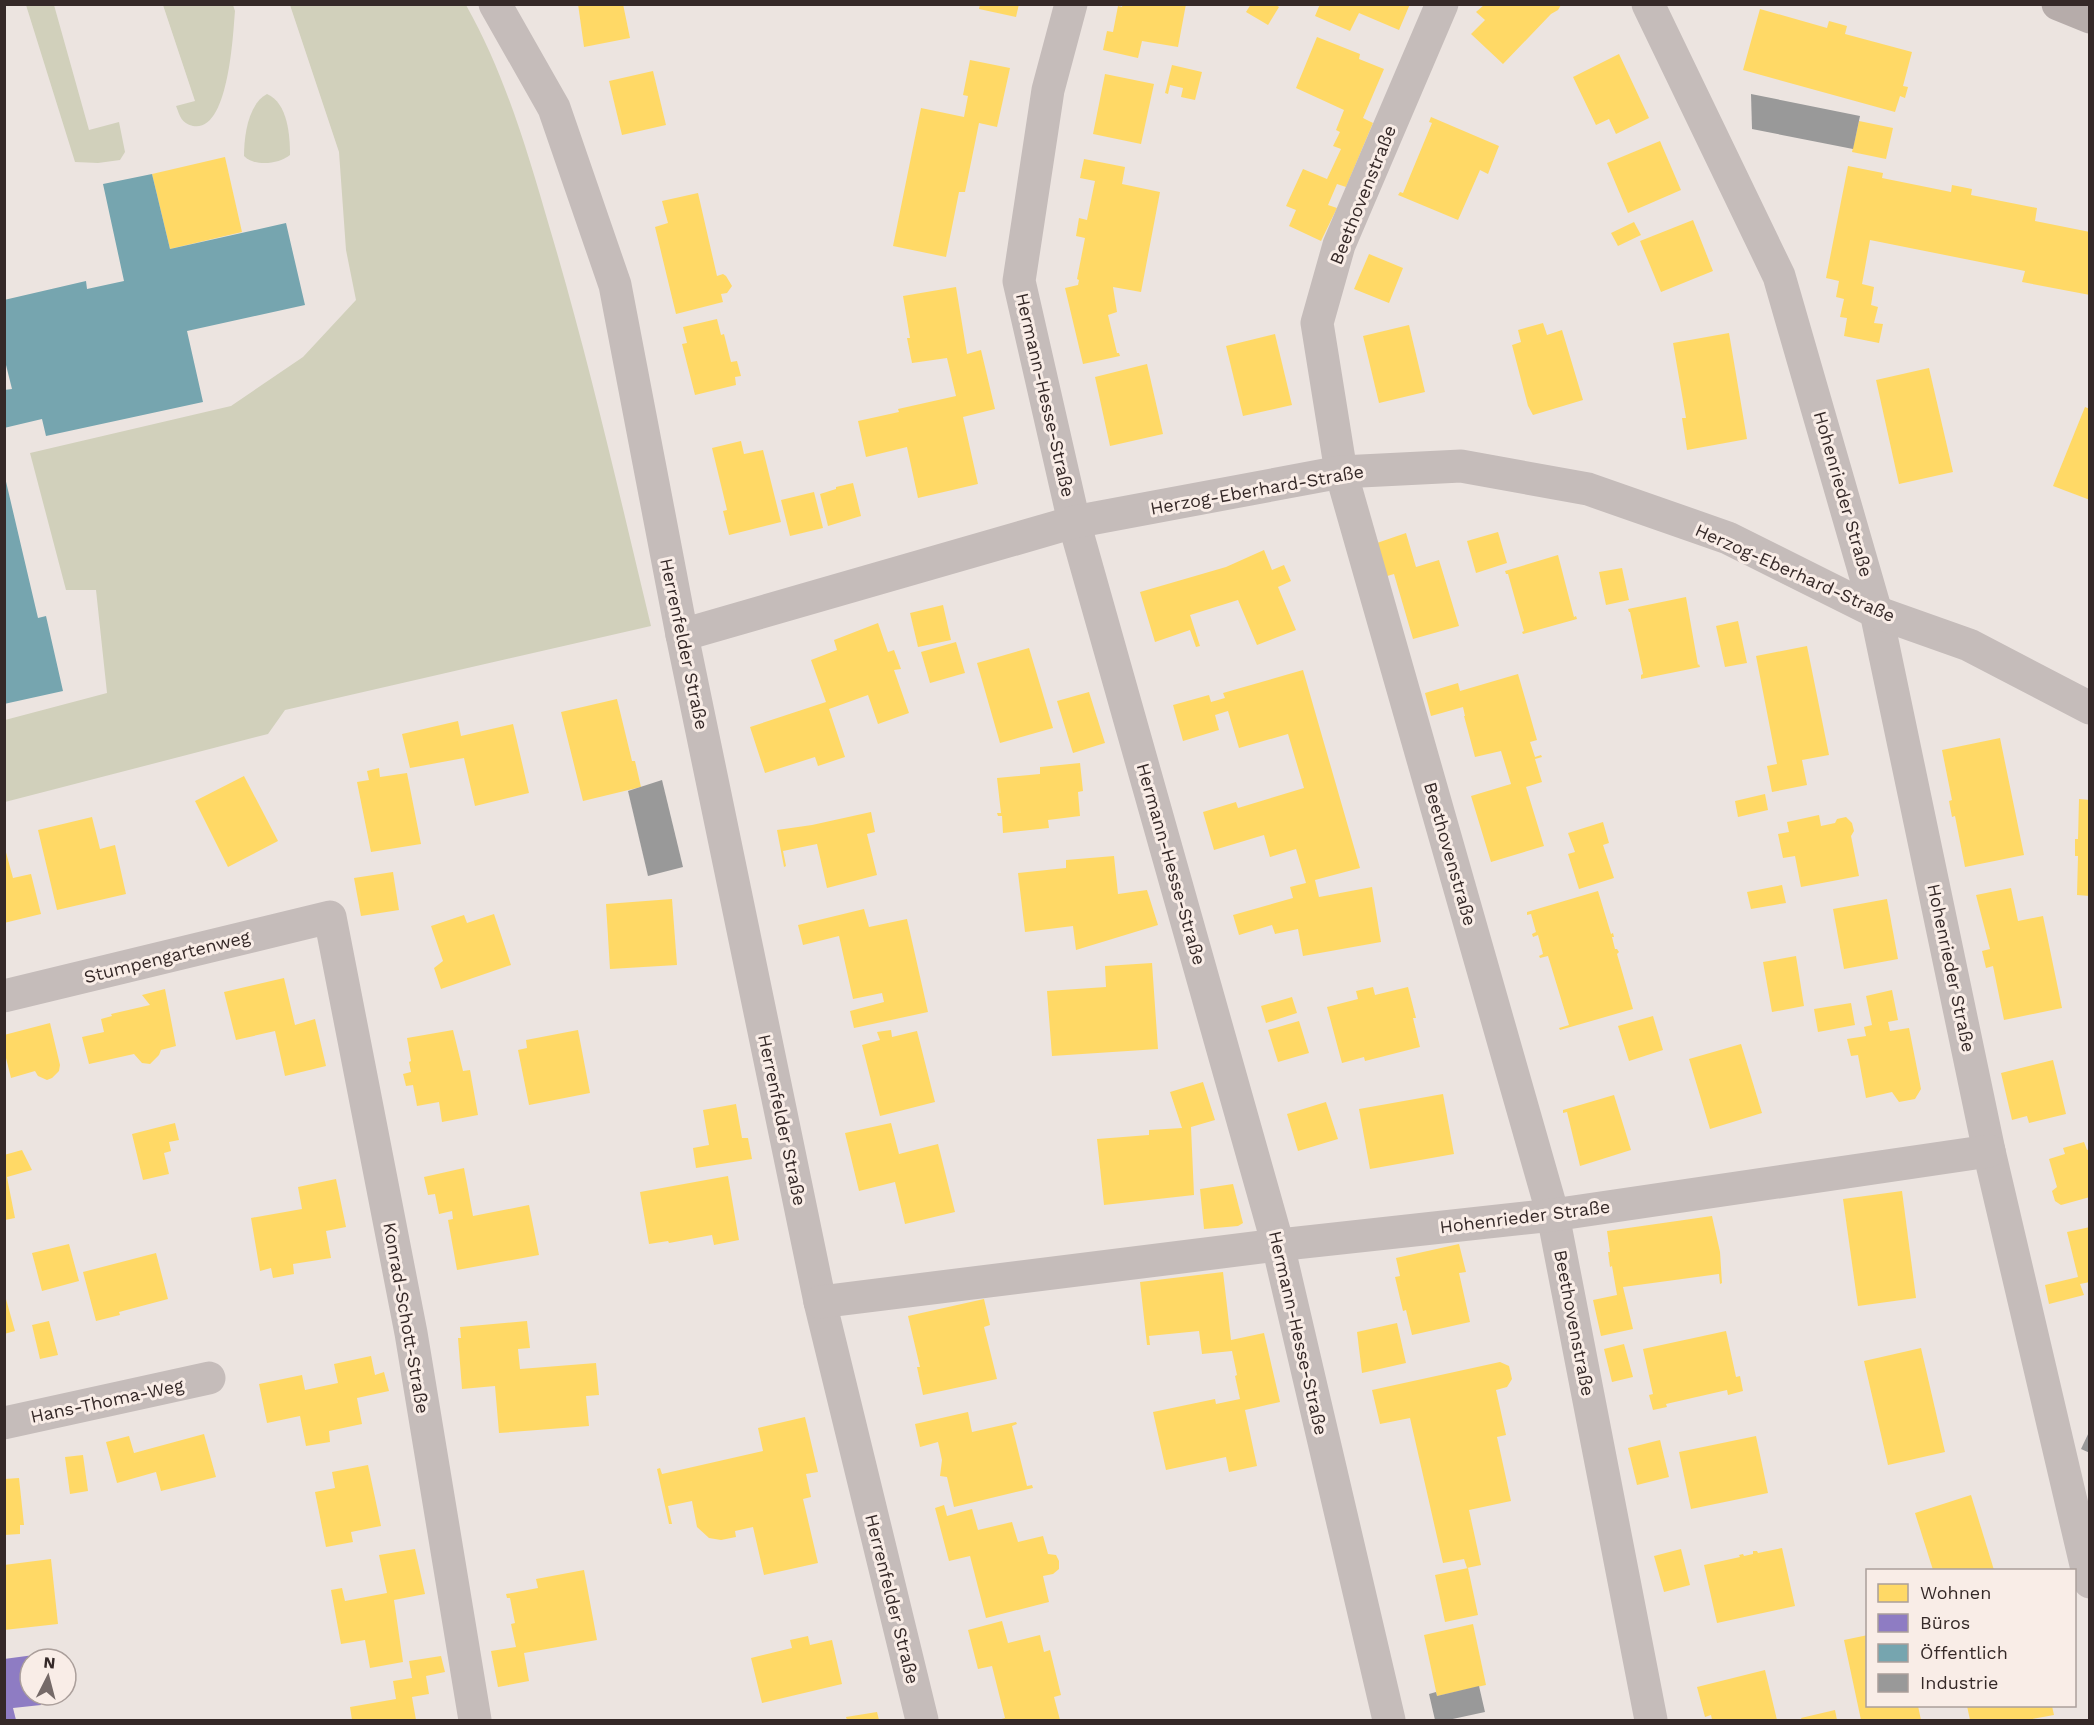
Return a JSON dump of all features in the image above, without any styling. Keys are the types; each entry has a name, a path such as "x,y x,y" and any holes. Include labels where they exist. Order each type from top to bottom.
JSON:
{"street":[{"name":"Herrenfelder Straße","path":"495,4 554,108 615,285 682,635 820,1302 922,1720"},
{"name":"Hermann-Hesse-Straße","path":"1071,4 1048,90 1019,281 1074,522 1278,1245 1389,1720"},
{"name":"Beethovenstraße","path":"1442,4 1340,246 1317,323 1341,472 1552,1215 1651,1720"},
{"name":"Hohenrieder Straße","path":"1648,4 1779,276 1876,612 1989,1151 2090,1582"},
{"path":"2058,4 2090,17"},
{"name":"Herzog-Eberhard-Straße","path":"682,635 1074,522 1341,472 1461,466 1588,489 1728,538 1876,612 1969,645 2090,708"},
{"name":"Stumpengartenweg","path":"4,996 330,917"},
{"name":"Konrad-Schott-Straße","path":"330,917 411,1333 475,1720"},
{"name":"Hohenrieder Straße","path":"1278,1245 1552,1215 1989,1151"},
{"path":"820,1302 1278,1245"},
{"name":"Hans-Thoma-Weg","path":"4,1423 209,1378"}],"green space":[{"path":"26,5 54,5 89,130 119,122 125,152 120,160 98,163 75,162"},
{"path":"163,5 233,5 235,11 227,80 222,99 214,114 205,124 193,126 186,123 176,106 195,101"},
{"path":"290,5 466,5 504,86 542,200 591,377 651,626 285,710 268,734 5,802 5,720 107,693 96,590 66,590 30,453 231,406 303,357 356,300 346,250 339,152"},
{"path":"267,94 274,98 284,112 290,155 274,162 260,163 244,156 245,139 251,113 255,105"}],"building: Wohnen":[{"path":"578,4 623,4 630,38 584,47"},
{"path":"980,4 1019,4 1016,17 979,9"},
{"path":"1123,4 1186,4 1178,47 1142,41 1138,58 1103,50 1107,31 1113,32 1118,6 1122,7"},
{"path":"1251,4 1274,4 1279,7 1268,25 1246,12"},
{"path":"1320,4 1410,4 1399,30 1359,13 1350,31 1315,16"},
{"path":"1484,5 1561,5 1503,64 1471,34 1485,20 1476,12"},
{"path":"1760,9 1827,28 1829,21 1847,26 1845,34 1912,52 1903,86 1908,87 1905,98 1900,96 1895,112 1743,70"},
{"path":"1317,37 1360,54 1359,59 1384,69 1363,118 1373,123 1346,187 1337,184 1328,205 1337,208 1321,241 1289,226 1296,210 1286,206 1303,169 1327,179 1341,149 1333,146 1340,132 1336,130 1344,110 1296,88"},
{"path":"1619,54 1649,118 1616,134 1609,119 1596,125 1573,77"},
{"path":"970,60 1010,68 997,127 979,123 965,192 959,192 946,257 893,246 921,108 964,117 968,96 963,95"},
{"path":"1172,65 1202,72 1195,100 1181,97 1183,88 1170,85 1168,94 1165,93"},
{"path":"653,71 666,125 622,135 609,81"},
{"path":"1105,74 1154,84 1141,144 1093,134"},
{"path":"1431,117 1499,146 1488,174 1480,170 1458,220 1398,195 1400,192 1403,193 1432,123 1429,122"},
{"path":"1859,121 1893,128 1886,159 1852,152"},
{"path":"1660,141 1681,190 1628,213 1607,163"},
{"path":"225,157 242,232 170,249 152,174"},
{"path":"1084,159 1125,167 1122,184 1160,192 1141,292 1113,287 1117,312 1108,315 1117,353 1120,356 1083,364 1065,288 1078,285 1079,280 1077,279 1085,238 1076,236 1079,218 1087,220 1095,181 1080,178"},
{"path":"1848,166 1883,173 1882,178 1951,192 1952,185 1972,189 1971,195 2037,208 2035,221 2090,232 2090,295 2022,282 2025,271 1870,240 1862,284 1874,287 1871,305 1878,307 1874,323 1883,324 1879,343 1844,336 1847,318 1840,317 1844,299 1836,297 1839,281 1826,278"},
{"path":"698,193 717,276 723,274 726,276 732,286 727,293 721,294 723,302 676,314 655,227 668,223 662,201"},
{"path":"1693,220 1713,271 1661,292 1640,241"},
{"path":"1634,222 1641,235 1618,246 1611,233"},
{"path":"1369,254 1403,268 1389,303 1354,289"},
{"path":"956,287 967,354 981,350 995,409 963,417 978,484 918,498 907,447 866,457 858,421 956,396 947,358 912,363 903,296"},
{"path":"717,319 721,335 724,334 731,362 737,361 741,376 735,377 736,385 695,395 682,344 687,343 683,327"},
{"path":"1543,323 1547,335 1562,330 1583,400 1533,415 1528,406 1512,345 1521,342 1518,330"},
{"path":"1409,325 1425,392 1379,403 1363,336"},
{"path":"1729,333 1747,439 1687,450 1682,418 1686,418 1673,343"},
{"path":"1275,334 1292,405 1243,416 1226,346"},
{"path":"1147,364 1163,434 1110,446 1095,377"},
{"path":"1929,368 1953,472 1899,484 1876,380"},
{"path":"2085,407 2090,409 2090,500 2053,486"},
{"path":"741,441 744,454 763,450 781,522 729,535 723,511 727,510 712,448"},
{"path":"853,483 861,516 828,526 820,494"},
{"path":"814,492 823,528 790,536 781,500"},
{"path":"1498,532 1507,563 1476,573 1467,541"},
{"path":"1406,533 1416,567 1439,560 1459,626 1413,639 1394,574 1384,577 1374,544"},
{"path":"1264,550 1272,570 1284,565 1291,581 1278,587 1296,630 1257,645 1238,600 1190,615 1200,646 1196,647 1190,630 1155,642 1140,592 1226,567"},
{"path":"1558,555 1574,617 1576,616 1577,619 1523,634 1508,574 1505,571"},
{"path":"1622,568 1629,600 1606,605 1599,572"},
{"path":"1686,597 1700,667 1641,679 1643,674 1628,609"},
{"path":"943,605 951,640 918,647 910,613"},
{"path":"1738,621 1747,663 1725,667 1716,626"},
{"path":"878,623 888,652 894,650 901,669 894,670 909,713 878,724 868,695 829,709 845,757 818,766 815,757 765,773 750,727 826,702 811,660 837,650 834,640"},
{"path":"956,642 965,673 930,683 921,652"},
{"path":"1807,646 1829,755 1802,760 1807,785 1772,792 1767,766 1777,764 1756,656"},
{"path":"1029,648 1053,728 1000,743 977,663"},
{"path":"1303,670 1360,868 1315,880 1319,897 1372,887 1381,942 1303,956 1298,929 1275,934 1272,925 1239,935 1233,915 1293,898 1290,887 1306,883 1296,849 1270,857 1264,835 1214,850 1203,812 1236,802 1238,808 1304,788 1288,734 1239,748 1228,711 1215,715 1219,730 1183,741 1173,705 1209,695 1211,702 1225,698 1223,693"},
{"path":"1518,674 1537,740 1530,742 1535,757 1541,755 1542,757 1535,759 1542,782 1526,787 1544,846 1491,862 1471,796 1511,784 1501,751 1475,757 1463,707 1431,716 1425,693 1458,683 1460,691"},
{"path":"1089,692 1105,743 1073,753 1057,701"},
{"path":"617,699 632,761 635,761 641,787 583,801 561,712"},
{"path":"458,721 461,736 513,724 529,793 475,806 464,758 410,768 402,734"},
{"path":"2000,738 2024,855 1965,867 1955,816 1952,817 1949,801 1952,800 1942,750"},
{"path":"1080,763 1083,791 1078,792 1080,816 1048,820 1049,828 1003,833 1002,816 998,816 997,813 1001,813 997,778 1040,774 1040,767"},
{"path":"379,768 380,777 407,773 421,844 371,852 357,782 369,780 367,771"},
{"path":"244,776 278,841 228,867 195,801"},
{"path":"1765,794 1768,810 1738,817 1735,801"},
{"path":"2079,799 2090,800 2090,896 2077,895 2078,856 2075,856 2075,839 2078,839"},
{"path":"871,812 875,832 867,834 877,875 827,888 817,844 783,851 786,866 784,867 777,830"},
{"path":"1819,815 1821,826 1835,823 1837,819 1846,817 1852,823 1854,831 1851,836 1859,876 1801,887 1795,856 1783,858 1778,834 1789,832 1787,822"},
{"path":"92,817 100,849 115,845 126,894 57,910 38,830"},
{"path":"1603,822 1609,843 1603,845 1614,878 1579,889 1568,854 1575,852 1568,833"},
{"path":"4,845 13,878 31,874 41,914 4,923"},
{"path":"1114,856 1118,894 1147,890 1158,925 1076,950 1073,926 1025,932 1018,873 1066,868 1066,860"},
{"path":"393,872 399,910 361,916 354,878"},
{"path":"1782,885 1786,903 1751,909 1747,892"},
{"path":"2011,888 2018,921 2043,916 2062,1008 2004,1020 1993,966 1986,968 1982,951 1990,949 1976,895"},
{"path":"1598,891 1611,934 1613,933 1615,949 1619,952 1617,954 1633,1009 1560,1030 1559,1028 1569,1025 1548,956 1540,958 1539,956 1543,954 1538,935 1533,937 1532,934 1536,932 1531,914 1527,915 1527,912"},
{"path":"672,899 677,965 610,969 606,904"},
{"path":"1887,899 1898,959 1844,969 1833,909"},
{"path":"864,909 869,927 907,919 928,1012 854,1028 850,1011 884,1002 882,993 853,999 839,936 803,945 798,925"},
{"path":"494,914 511,965 441,989 434,968 443,961 431,926 464,915 467,923"},
{"path":"1796,956 1804,1006 1772,1012 1763,962"},
{"path":"1152,963 1158,1049 1052,1056 1047,991 1106,987 1105,966"},
{"path":"284,978 295,1025 315,1019 326,1066 285,1076 275,1031 236,1040 224,992"},
{"path":"1373,987 1375,995 1408,987 1420,1047 1365,1061 1364,1057 1342,1063 1327,1007 1358,999 1356,991"},
{"path":"165,989 176,1046 161,1050 150,1064 142,1063 134,1054 89,1064 82,1037 104,1032 101,1019 112,1016 111,1014 150,1005 142,995"},
{"path":"1892,990 1898,1020 1888,1022 1890,1031 1909,1028 1921,1089 1915,1099 1899,1102 1892,1092 1866,1098 1858,1055 1851,1056 1847,1039 1866,1036 1864,1027 1872,1025 1866,996"},
{"path":"1292,997 1297,1013 1266,1023 1261,1006"},
{"path":"1851,1003 1855,1025 1818,1032 1814,1009"},
{"path":"1653,1016 1663,1050 1629,1061 1618,1026"},
{"path":"1299,1021 1309,1053 1278,1062 1268,1030"},
{"path":"50,1023 60,1065 59,1071 47,1080 38,1076 35,1071 11,1078 4,1050 4,1035"},
{"path":"453,1030 463,1071 470,1070 478,1115 442,1122 439,1102 417,1106 413,1085 406,1086 403,1074 411,1072 407,1038"},
{"path":"578,1030 590,1093 529,1105 518,1050 527,1048 526,1040"},
{"path":"891,1030 892,1037 917,1031 935,1102 880,1116 862,1045 880,1040 877,1032"},
{"path":"1741,1044 1762,1113 1710,1129 1689,1059"},
{"path":"2053,1060 2066,1114 2029,1123 2027,1116 2012,1120 2001,1073"},
{"path":"1203,1082 1215,1120 1191,1127 1194,1195 1104,1205 1097,1139 1149,1135 1149,1130 1182,1128 1170,1092"},
{"path":"1443,1094 1454,1154 1370,1169 1359,1109"},
{"path":"1614,1095 1631,1150 1580,1166 1567,1112 1563,1113 1563,1110"},
{"path":"1326,1102 1338,1139 1298,1151 1287,1114"},
{"path":"736,1104 742,1138 748,1138 752,1159 696,1168 693,1148 709,1145 703,1110"},
{"path":"175,1123 179,1140 169,1142 171,1151 164,1153 169,1174 143,1180 132,1134"},
{"path":"891,1123 899,1154 938,1144 955,1212 905,1224 895,1182 859,1191 845,1133"},
{"path":"2084,1142 2087,1150 2090,1149 2090,1197 2061,1205 2055,1201 2052,1191 2057,1187 2049,1159 2065,1154 2063,1148"},
{"path":"22,1150 32,1170 7,1177 15,1218 5,1220 4,1155"},
{"path":"464,1168 473,1216 529,1205 539,1255 457,1270 448,1220 453,1219 452,1211 439,1214 435,1194 428,1195 424,1177"},
{"path":"728,1176 739,1240 714,1245 712,1235 669,1243 668,1241 649,1244 640,1192"},
{"path":"336,1179 346,1227 326,1231 331,1258 293,1264 294,1274 273,1278 271,1268 260,1271 251,1218 302,1209 298,1187"},
{"path":"1233,1184 1243,1223 1238,1226 1204,1229 1200,1189"},
{"path":"1902,1191 1916,1298 1858,1306 1843,1199"},
{"path":"1712,1216 1720,1252 1722,1283 1720,1284 1719,1274 1623,1287 1633,1329 1601,1336 1593,1300 1617,1295 1612,1266 1610,1267 1607,1231"},
{"path":"2090,1227 2090,1282 2080,1284 2084,1295 2049,1304 2045,1285 2078,1277 2067,1232"},
{"path":"69,1244 79,1281 42,1291 32,1253"},
{"path":"1459,1244 1466,1272 1459,1273 1470,1322 1412,1335 1406,1310 1403,1311 1395,1277 1400,1276 1396,1258"},
{"path":"156,1253 168,1299 119,1312 120,1315 96,1321 83,1272"},
{"path":"1223,1272 1231,1340 1264,1333 1280,1402 1245,1410 1257,1466 1229,1472 1226,1457 1166,1470 1153,1412 1215,1399 1216,1404 1240,1399 1235,1376 1237,1375 1232,1351 1202,1354 1199,1331 1149,1336 1150,1345 1147,1345 1140,1282"},
{"path":"4,1292 15,1331 4,1334"},
{"path":"984,1299 990,1325 984,1327 997,1379 923,1395 917,1367 920,1367 908,1316"},
{"path":"49,1321 58,1355 40,1359 32,1325"},
{"path":"527,1321 530,1348 518,1349 520,1369 596,1363 599,1395 586,1396 589,1426 499,1433 495,1386 462,1389 458,1338 461,1338 460,1327"},
{"path":"1397,1323 1406,1363 1362,1373 1357,1332"},
{"path":"1726,1331 1736,1377 1740,1376 1743,1391 1728,1395 1727,1390 1666,1404 1667,1407 1653,1410 1649,1395 1653,1394 1643,1349"},
{"path":"1624,1344 1633,1377 1612,1382 1604,1349"},
{"path":"1921,1348 1945,1452 1888,1465 1864,1361"},
{"path":"371,1356 375,1375 384,1372 389,1391 357,1398 362,1424 329,1431 330,1442 306,1446 300,1416 267,1423 259,1384 302,1375 305,1390 338,1383 334,1364"},
{"path":"1500,1362 1509,1366 1512,1379 1507,1387 1496,1390 1506,1435 1497,1437 1511,1501 1469,1510 1481,1565 1467,1568 1464,1559 1443,1563 1410,1418 1380,1424 1372,1390"},
{"path":"968,1412 972,1432 1016,1422 1017,1424 1012,1426 1027,1486 1032,1485 1033,1488 954,1507 947,1477 940,1476 942,1460 938,1442 920,1447 915,1424"},
{"path":"805,1417 818,1472 806,1474 811,1497 803,1499 818,1563 764,1575 753,1527 735,1531 736,1537 721,1540 709,1538 697,1527 692,1501 668,1506 672,1524 669,1524 657,1469 660,1468 662,1474 763,1451 758,1428"},
{"path":"204,1434 216,1477 161,1491 156,1472 117,1483 106,1442 129,1436 134,1453"},
{"path":"1756,1436 1768,1493 1691,1509 1679,1452"},
{"path":"1660,1440 1669,1477 1637,1485 1628,1448"},
{"path":"83,1455 88,1491 70,1494 65,1457"},
{"path":"368,1465 381,1526 351,1532 353,1542 326,1547 315,1492 335,1488 332,1472"},
{"path":"19,1478 24,1525 20,1525 20,1534 4,1535 4,1479"},
{"path":"1971,1495 1994,1569 1933,1569 1915,1513"},
{"path":"944,1505 947,1516 972,1509 978,1530 1012,1522 1018,1542 1043,1536 1048,1554 1056,1555 1059,1561 1059,1569 1053,1574 1043,1576 1049,1602 986,1618 970,1556 949,1561 935,1508"},
{"path":"1782,1548 1795,1606 1717,1623 1704,1565 1740,1557 1739,1555 1743,1554 1744,1556 1753,1554 1753,1551 1758,1553"},
{"path":"415,1549 425,1594 394,1600 403,1662 370,1668 365,1640 341,1644 331,1590 342,1588 345,1601 387,1593 379,1555"},
{"path":"1681,1549 1690,1585 1664,1592 1654,1556"},
{"path":"51,1559 58,1624 4,1630 4,1565"},
{"path":"1468,1568 1478,1615 1445,1622 1435,1575"},
{"path":"584,1570 597,1640 524,1653 529,1681 498,1687 491,1651 516,1647 511,1624 515,1623 510,1598 507,1598 506,1594 538,1588 536,1579"},
{"path":"1002,1621 1008,1643 1040,1635 1044,1652 1050,1650 1061,1695 1054,1697 1060,1720 998,1720 1005,1718 992,1666 978,1669 968,1630"},
{"path":"1473,1624 1486,1685 1437,1696 1424,1635"},
{"path":"1866,1635 1866,1707 1918,1707 1921,1720 1861,1720 1844,1640"},
{"path":"808,1636 810,1645 832,1640 842,1684 762,1703 751,1658 792,1648 790,1640"},
{"path":"441,1656 445,1672 426,1676 429,1694 412,1697 416,1720 352,1720 350,1707 396,1699 393,1681 412,1678 409,1661"},
{"path":"1765,1670 1777,1720 1712,1720 1711,1715 1705,1717 1697,1687"},
{"path":"1967,1707 2052,1707 2054,1715 2027,1720 1970,1720"},
{"path":"1835,1710 1837,1720 1802,1720 1801,1718"},
{"path":"877,1712 879,1720 847,1720 846,1717"}],"building: Büros":[{"path":"18,1657 18,1707 22,1707 13,1708 16,1720 4,1720 4,1659"}],"building: Öffentlich":[{"path":"152,174 170,249 286,223 305,305 187,331 203,402 46,436 42,419 4,428 4,390 12,389 4,357 4,300 86,281 87,289 124,281 103,184"},
{"path":"4,473 38,618 46,616 63,691 4,704"}],"building: Industrie":[{"path":"1751,94 1860,116 1853,149 1752,129"},
{"path":"662,780 683,867 648,876 628,791"},
{"path":"2090,1430 2090,1453 2081,1449"},
{"path":"1479,1686 1485,1712 1448,1720 1435,1720 1429,1694 1436,1692 1437,1696"}]}
